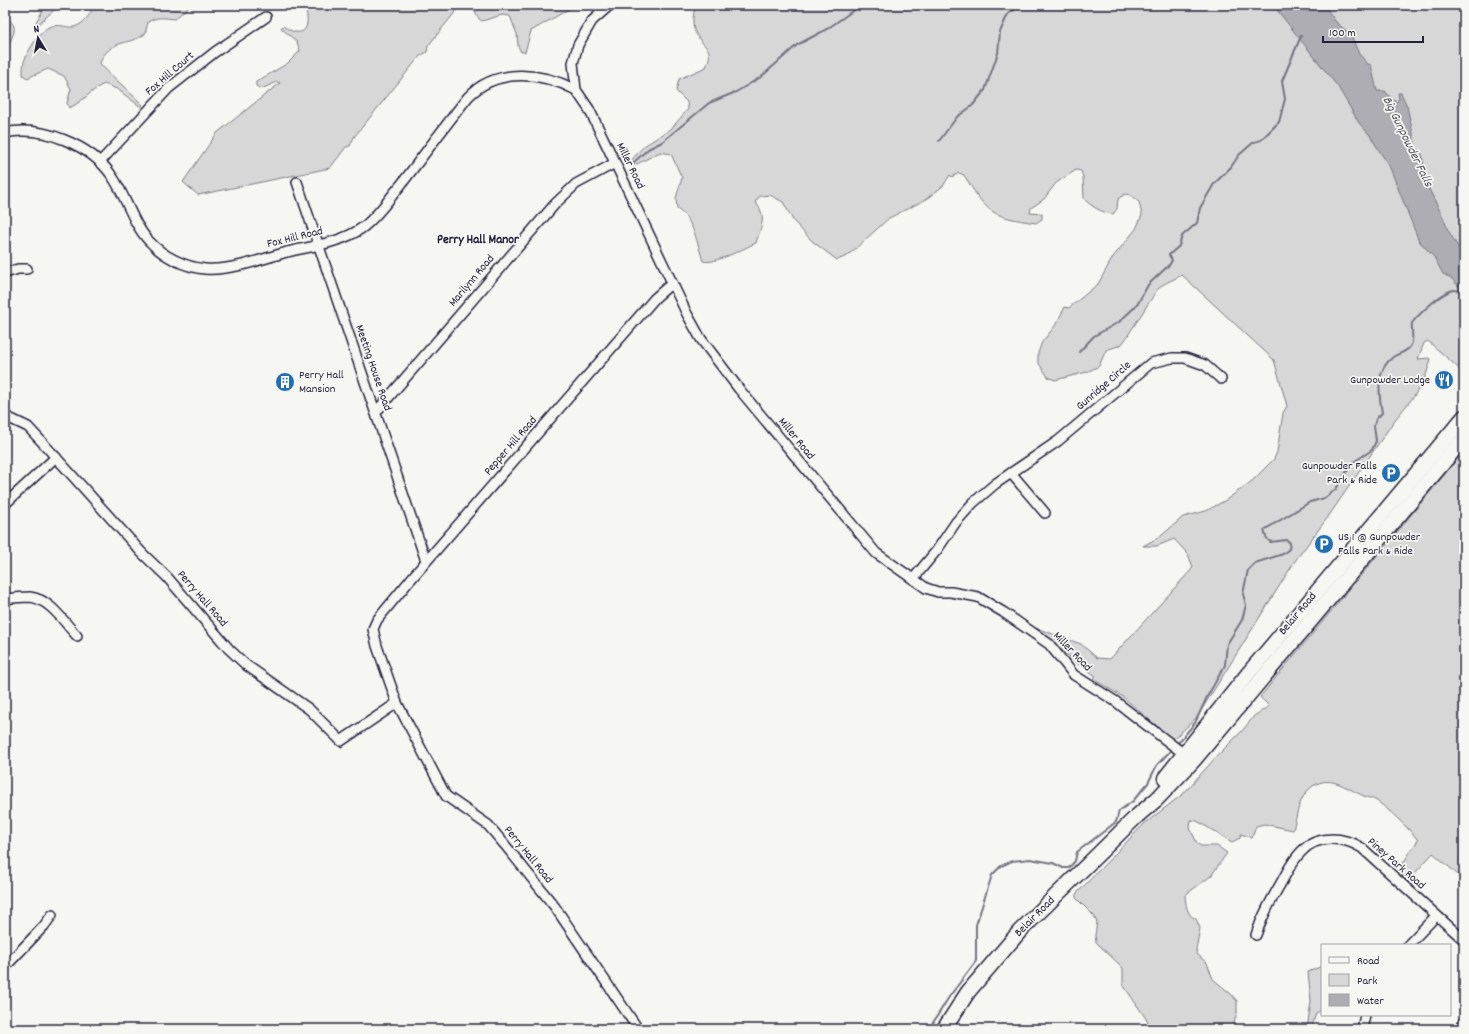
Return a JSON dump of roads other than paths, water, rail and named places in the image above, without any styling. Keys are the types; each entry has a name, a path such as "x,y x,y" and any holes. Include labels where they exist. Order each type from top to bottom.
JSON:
{"highway":[{"name":"Belair Road","path":"944,1029 968,992 1020,931 1137,816 1157,799 1181,752 1252,670 1464,417"},
{"name":"Belair Road","path":"1181,752 1464,438"}],"street":[{"name":"Miller Road","path":"610,5 592,21 578,45 573,63 576,90 589,109 672,283 701,339 739,389 876,553 926,588 938,592 968,595 986,602 1041,638 1055,650 1074,675 1115,701 1181,752"},
{"name":"Fox Hill Court","path":"100,162 169,88 266,16"},
{"name":"Fox Hill Road","path":"5,134 34,132 55,136 92,154 112,176 146,238 156,248 179,262 197,268 215,268 246,263 318,246 349,236 370,221 477,87 498,78 524,75 557,82 576,90"},
{"name":"Marilynn Road","path":"376,412 555,204 576,184 615,163"},
{"name":"Meeting House Road","path":"297,182 426,561"},
{"path":"5,273 18,269 27,269"},
{"name":"Pepper Hill Road","path":"373,629 377,620 426,561 655,298 672,283"},
{"name":"Gunridge Circle","path":"912,579 937,550 956,522 973,503 1011,473 1058,441 1151,363 1172,358 1185,358 1205,365 1221,379"},
{"name":"Perry Hall Road","path":"5,416 28,427 142,553 167,577 229,649 246,665 309,709 341,741 397,703"},
{"path":"5,504 56,457"},
{"path":"1011,473 1045,513"},
{"path":"5,599 31,597 44,602 77,636"},
{"name":"Perry Hall Road","path":"373,629 376,646 397,703 446,796 488,826 505,844 555,907 638,1029"},
{"name":"Piney Park Road","path":"1256,935 1268,903 1293,862 1308,845 1330,839 1353,843 1362,848 1464,940"},
{"path":"5,967 44,926 52,915"},
{"path":"1409,944 1436,916"},
{"path":"1362,1029 1365,1016"},
{"path":"1460,1029 1464,1021"}],"water":[{"name":"Big Gunpowder Falls","path":"1275,5 1324,5 1336,22 1351,35 1359,54 1368,64 1371,65 1377,91 1385,91 1397,102 1399,99 1398,93 1401,93 1407,106 1416,148 1422,154 1425,177 1430,191 1448,230 1464,257 1464,294 1451,278 1443,274 1434,257 1419,241 1390,168 1369,134 1359,123 1338,87 1277,10"}],"waterway":[{"path":"632,164 648,149 662,142 709,103 736,92 761,77 797,45 827,29 854,10 857,5"},
{"path":"939,141 957,117 972,106 985,90 998,53 1000,32 1008,14 1022,5"},
{"path":"1079,352 1094,336 1119,322 1137,305 1148,285 1170,264 1172,260 1169,255 1179,246 1182,236 1197,223 1200,208 1214,184 1231,167 1239,155 1254,142 1261,140 1279,122 1285,99 1282,81 1301,36"},
{"path":"1177,744 1195,723 1207,697 1225,665 1227,644 1242,620 1246,605 1243,594 1248,570 1255,563 1283,554 1289,549 1290,543 1287,540 1270,542 1266,537 1264,530 1310,502 1325,498 1336,489 1352,463 1372,450 1376,441 1374,426 1376,419 1382,413 1379,390 1381,375 1387,362 1410,347 1412,343 1412,323 1425,309 1449,291 1464,291"},
{"path":"929,1029 949,997 976,961 976,925 992,875 1001,866 1012,861 1030,859 1053,863 1063,868 1069,868 1075,861 1077,852 1116,822 1119,811 1133,801 1148,783 1157,765 1172,749"}],"place":[{"name":"Gunpowder Lodge","path":"1444,380"},
{"name":"Perry Hall Mansion","path":"285,382"},
{"name":"Gunpowder Falls Park & Ride","path":"1391,473"},
{"name":"US 1 @ Gunpowder Falls Park & Ride","path":"1324,544"}],"district":[{"name":"Perry Hall Manor","path":"478,240"}]}
